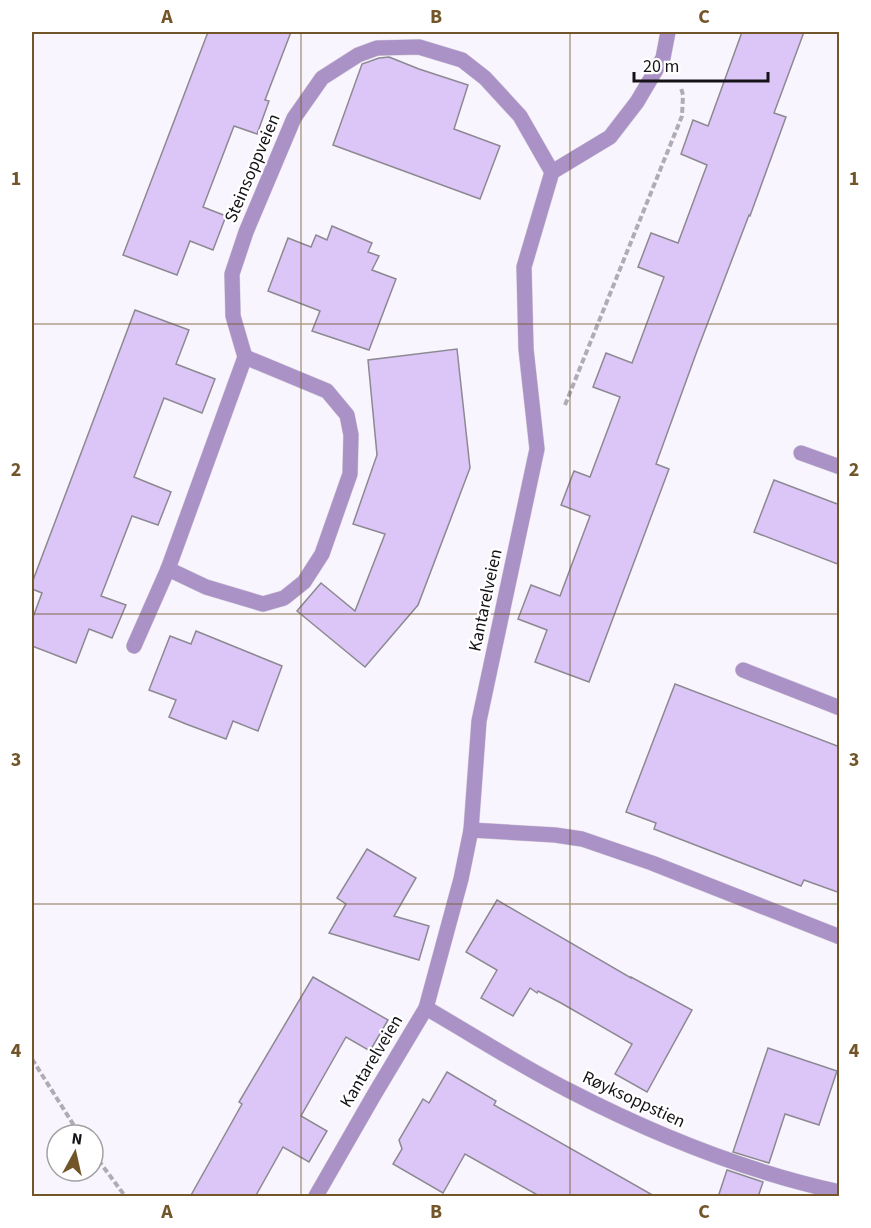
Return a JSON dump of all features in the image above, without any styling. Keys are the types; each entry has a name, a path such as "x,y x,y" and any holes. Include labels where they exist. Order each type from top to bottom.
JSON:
{"street":[{"path":"552,171 610,137 637,102 663,58 668,32"},
{"name":"Steinsoppveien","path":"245,357 233,316 232,274 246,231 294,118 322,78 358,55 377,48 419,47 462,60 485,78 520,116 552,171"},
{"name":"Kantarelveien","path":"316,1197 426,1008 471,830 479,721 537,449 526,349 524,267 552,171"},
{"path":"134,646 168,569 245,357 327,391 347,415 351,435 350,474 322,554 304,582 284,598 263,604 206,587 168,569"},
{"path":"801,453 840,467"},
{"path":"743,670 840,708"},
{"path":"471,830 555,835 582,839 652,863 840,937"},
{"name":"Røyksoppstien","path":"426,1008 567,1089 689,1147 745,1167 840,1192"}],"path":[{"path":"537,449 568,400 682,116 683,95 678,80 663,58"},
{"path":"32,1059 72,1123"},
{"path":"105,1170 125,1197"}],"building":[{"path":"208,32 291,32 265,100 269,101 257,134 234,126 203,207 226,216 213,250 190,241 177,275 123,255"},
{"path":"742,32 804,32 774,113 786,117 656,464 669,469 589,682 535,662 547,630 518,619 531,585 560,596 590,516 561,505 574,471 590,477 620,397 593,387 606,353 632,363 664,277 638,267 651,233 678,243 707,165 681,154 693,120 708,126"},
{"path":"389,57 468,85 454,129 500,146 480,199 333,145 362,64"},
{"path":"332,226 372,243 368,252 379,256 372,270 396,279 369,350 312,331 320,311 268,291 288,238 311,247 316,235 327,240"},
{"path":"135,310 189,330 176,364 215,379 202,413 164,398 134,477 171,492 158,525 132,516 101,596 126,605 112,638 89,629 76,663 32,646 32,620 42,593 32,589 32,583"},
{"path":"457,349 470,468 418,605 365,667 297,611 321,583 355,611 385,534 353,524 377,455 368,360"},
{"path":"774,480 840,505 840,565 754,532"},
{"path":"196,631 282,666 258,731 233,721 226,739 186,724 169,717 176,700 149,690 170,636 191,644"},
{"path":"675,684 840,747 840,893 804,880 801,886 654,829 656,823 626,812"},
{"path":"367,849 416,878 394,916 429,926 419,960 329,933 346,904 337,898"},
{"path":"497,900 631,978 692,1010 647,1092 615,1074 632,1044 561,1003 530,988 513,1016 481,998 497,970 466,952"},
{"path":"313,977 388,1020 370,1051 346,1037 301,1116 327,1131 309,1162 283,1147 255,1197 190,1197 242,1104 239,1102"},
{"path":"768,1048 837,1071 819,1125 785,1114 769,1163 733,1152"},
{"path":"447,1072 496,1101 494,1105 656,1197 541,1197 465,1154 443,1193 393,1164 402,1149 399,1140 423,1099 429,1103"},
{"path":"727,1170 763,1182 758,1197 718,1197"}]}
